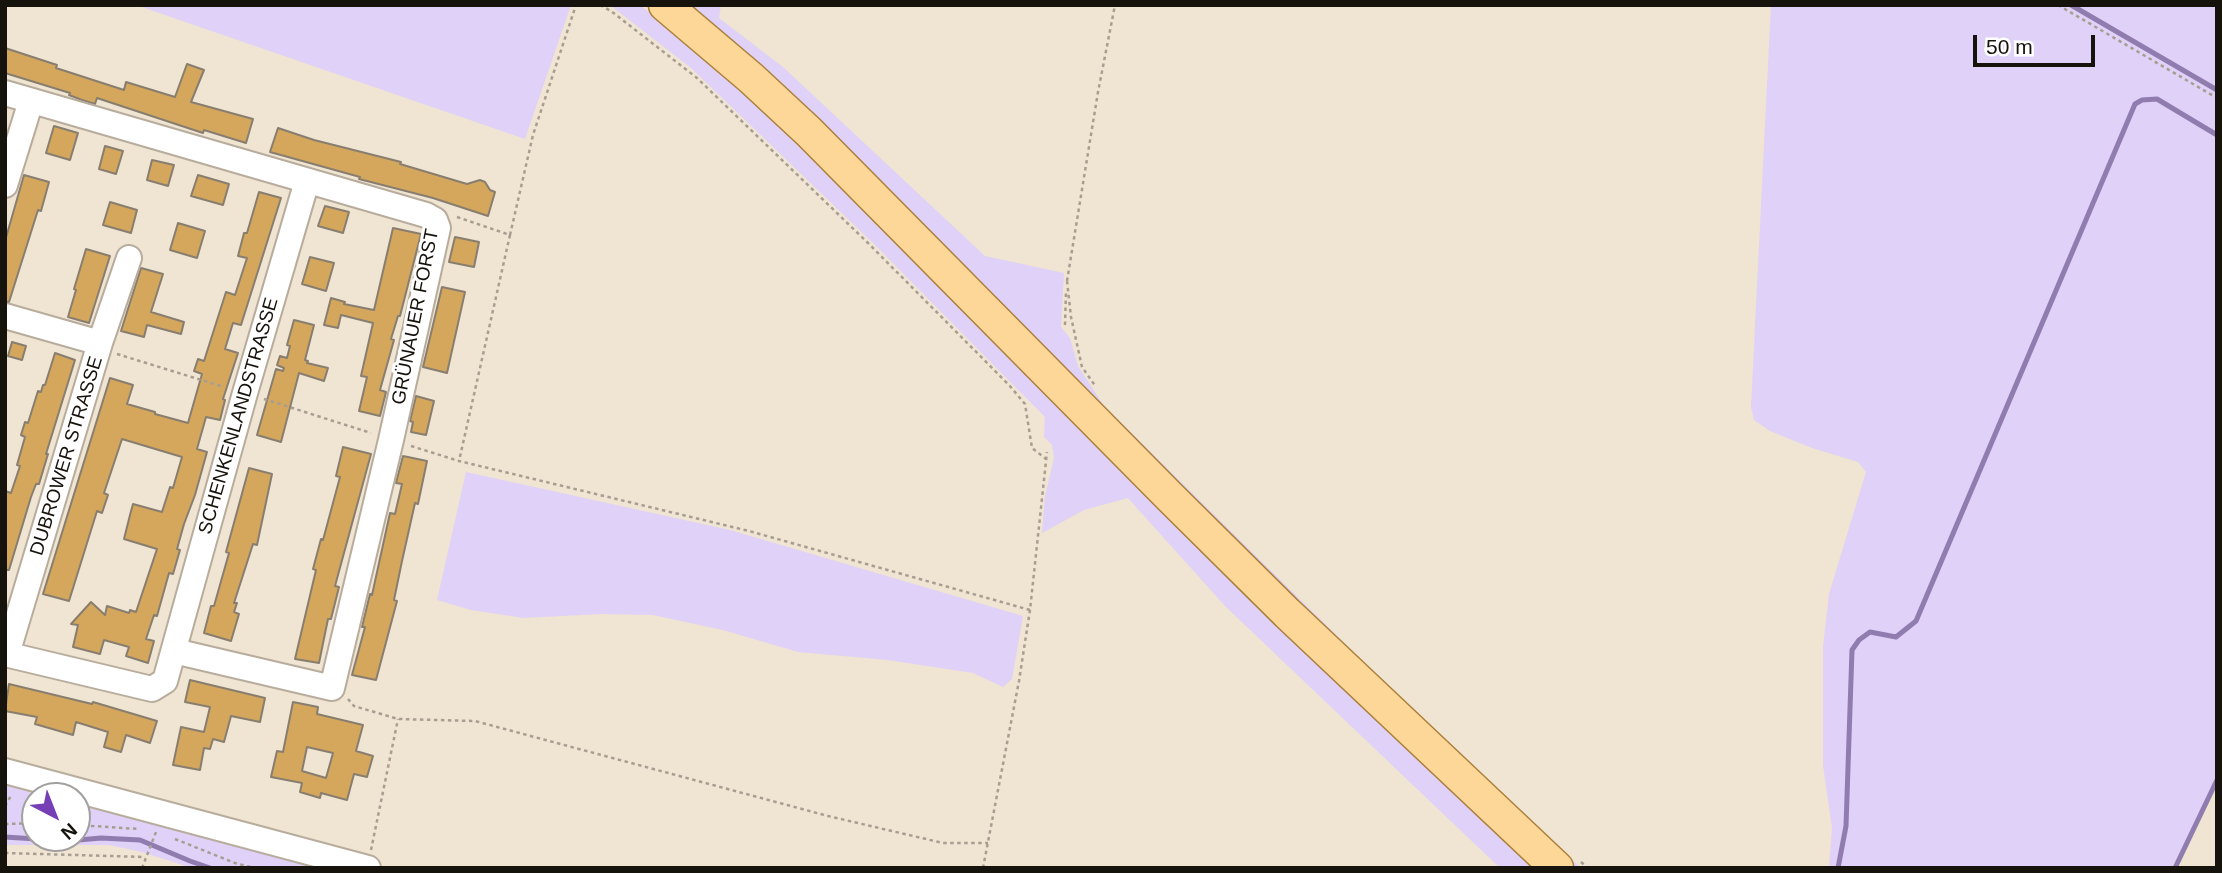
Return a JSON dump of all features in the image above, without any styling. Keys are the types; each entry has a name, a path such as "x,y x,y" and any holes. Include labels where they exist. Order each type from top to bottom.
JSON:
{"main road":[{"path":"665,5 751,78 809,132 1248,575 1567,863"}],"street":[{"name":"GRÜNAUER FORST","path":"5,93 426,215 435,220 438,228 332,688"},
{"path":"5,185 31,100"},
{"name":"SCHENKENLANDSTRASSE","path":"6,654 152,689 165,681 307,181"},
{"name":"DUBROWER STRASSE","path":"6,654 128,258"},
{"path":"5,316 100,343"},
{"path":"174,651 332,688"},
{"path":"5,771 369,861"}],"path":[{"path":"459,461 533,135 576,5"},
{"path":"600,5 697,78 868,243 990,366 1025,404 1032,448 1046,458"},
{"path":"1065,325 1067,281 1115,5"},
{"path":"2058,5 2217,98"},
{"path":"435,220 453,216 510,235"},
{"path":"1067,281 1071,317 1083,367 1103,396"},
{"path":"391,440 459,461 749,531 1030,610"},
{"path":"983,868 1030,610 1047,452"},
{"path":"332,688 342,691 354,706 398,719 475,721 866,825 943,843 988,843"},
{"path":"369,861 398,719"},
{"path":"91,826 156,830 165,834"},
{"path":"142,868 156,830"},
{"path":"173,838 254,868"},
{"path":"5,853 145,857"},
{"path":"1567,863 1588,868"}],"shaded area":[{"path":"136,5 571,5 525,139"},
{"path":"610,5 640,5 702,54 776,121 1537,868 1500,868 1225,606 1128,498 1084,510 1042,533 1045,496 1054,458 1052,445 1044,437 1045,417 876,246 691,68"},
{"path":"675,5 721,5 719,18 783,67 985,256 1064,273 1061,327 1070,338 1078,366 1104,406 1400,698 1581,868 1572,868"},
{"path":"1771,5 2217,5 2217,780 2175,868 1829,868 1832,828 1823,765 1823,647 1829,594 1866,472 1858,462 1770,431 1754,420 1751,407"},
{"path":"466,472 730,530 1023,616 1012,679 1003,687 973,673 888,660 798,652 723,630 653,615 601,614 524,618 471,610 437,600"},
{"path":"5,777 25,782 21,782 21,845 5,845"},
{"path":"91,798 340,868 192,868 109,845 91,845"}],"building":[{"path":"5,48 124,90 126,82 175,97 187,64 204,70 191,102 253,119 246,143 204,130 203,133 97,98 95,104 69,95 70,93 5,73"},
{"path":"54,126 78,133 70,160 46,153"},
{"path":"278,128 401,162 400,164 467,184 480,180 485,182 490,190 495,192 488,216 270,152"},
{"path":"105,146 123,151 116,174 99,169"},
{"path":"152,160 174,165 168,186 147,180"},
{"path":"24,175 49,182 9,302 5,302 5,241"},
{"path":"198,175 229,184 223,205 191,196"},
{"path":"259,192 281,198 241,325 233,323 225,349 238,353 223,399 225,400 220,420 206,417 197,449 207,452 177,549 180,550 173,574 169,573 157,616 154,615 146,639 154,641 148,663 126,656 129,647 104,640 100,654 73,647 78,625 71,624 91,602 105,615 107,606 129,613 130,610 136,612 157,549 124,539 133,504 162,512 170,487 173,488 182,457 122,439 104,493 108,495 102,513 97,511 69,601 43,594 110,378 133,385 127,404 188,423 202,374 194,371 198,359 204,361 226,292 235,295 247,258 238,256"},
{"path":"110,202 137,210 131,233 103,225"},
{"path":"325,206 349,212 343,233 318,226"},
{"path":"178,223 205,231 197,258 170,250"},
{"path":"393,228 421,234 400,316 391,339 394,340 380,390 386,392 380,416 359,411 367,377 361,376 373,323 341,315 338,328 324,325 331,298 345,302 344,304 374,310"},
{"path":"455,237 479,242 474,267 449,262"},
{"path":"86,249 110,256 89,323 68,317"},
{"path":"310,257 334,263 326,291 302,284"},
{"path":"141,268 163,274 151,312 184,322 181,334 147,325 144,337 121,331"},
{"path":"442,287 465,292 447,373 423,367"},
{"path":"294,320 314,325 305,360 307,363 328,368 324,381 299,373 281,442 257,435 276,369 283,371 284,368 277,365 280,356 287,358 290,346 287,345"},
{"path":"12,342 26,346 22,360 8,356"},
{"path":"55,353 75,360 39,484 36,484 31,497 9,570 5,570 5,491 11,493 20,466 17,465 25,437 21,435 25,422 28,423 38,391 41,392 45,385"},
{"path":"416,396 434,401 426,435 411,432 413,422 410,421"},
{"path":"343,447 371,454 335,586 339,587 331,619 328,619 319,663 295,659 316,570 313,569 340,477 336,476"},
{"path":"403,456 427,461 402,561 394,600 397,601 376,680 352,675 390,513 395,514 402,484 396,483"},
{"path":"249,468 272,474 257,545 253,544 234,603 237,603 234,612 239,614 231,641 204,633 229,553 226,552"},
{"path":"190,680 265,698 260,722 231,716 224,742 213,739 210,749 204,748 200,770 173,765 181,727 204,732 210,707 185,702"},
{"path":"9,684 92,704 93,702 157,721 150,743 126,735 121,752 104,747 108,732 76,722 73,735 35,724 37,717 5,711"},
{"path":"293,702 318,707 317,714 363,725 356,751 373,756 367,777 354,774 347,800 321,793 320,798 300,792 302,783 271,777 277,751 283,752","holes":["307,747 333,753 326,778 302,771"]}],"waterway":[{"path":"2071,5 2217,90"},
{"path":"1838,868 1846,826 1852,650 1859,640 1870,632 1896,637 1916,621 2135,104 2142,100 2157,99 2217,135"},
{"path":"2175,868 2217,780"},
{"path":"5,837 68,841 101,838 140,840 210,868"}]}
